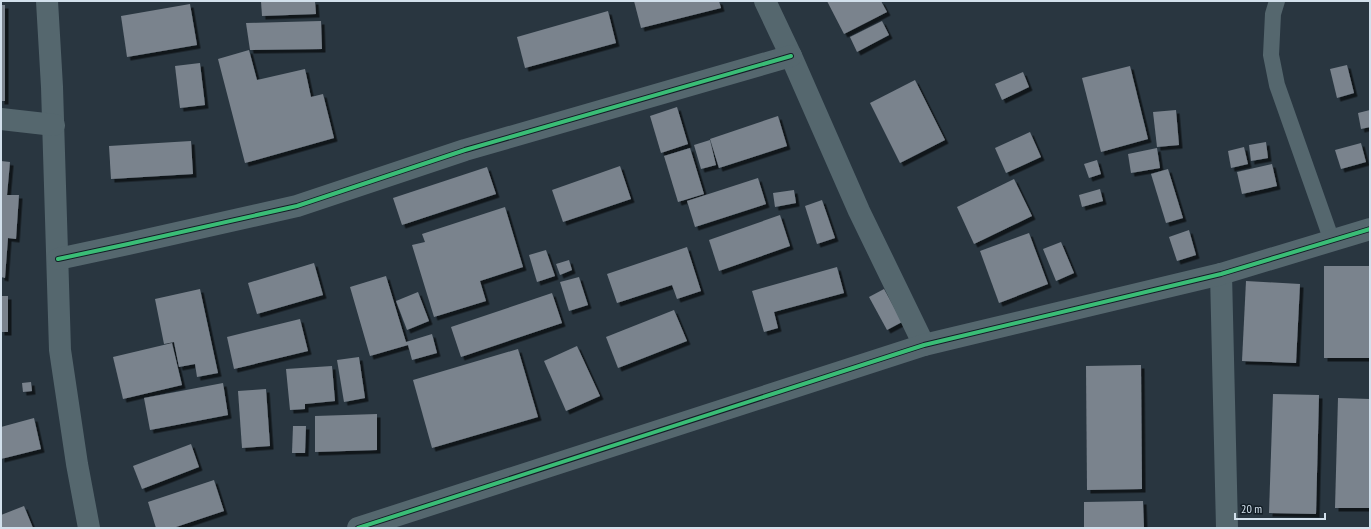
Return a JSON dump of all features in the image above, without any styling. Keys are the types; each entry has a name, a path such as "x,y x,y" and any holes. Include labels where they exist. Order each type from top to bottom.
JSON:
{"street":[{"path":"47,1 54,125 60,350 77,464 89,528"},
{"path":"765,1 791,56 859,211 924,345"},
{"path":"58,259 298,206 465,150 791,56"},
{"path":"1,120 54,125"},
{"path":"358,528 924,345 1221,274 1370,230"},
{"path":"1221,274 1227,528"}],"lane":[{"path":"1277,1 1273,14 1271,55 1277,85 1332,241"}],"building":[{"path":"261,1 315,1 316,14 262,16"},
{"path":"634,1 719,1 721,8 641,28"},
{"path":"827,1 881,1 887,12 844,34"},
{"path":"190,4 197,45 127,57 121,16"},
{"path":"1,5 5,5 5,101 1,101"},
{"path":"608,11 616,43 525,68 517,37"},
{"path":"321,21 322,49 250,50 246,23"},
{"path":"882,21 889,35 857,52 850,37"},
{"path":"249,50 257,80 305,69 311,97 323,94 334,138 245,163 218,59"},
{"path":"200,63 205,105 180,108 175,66"},
{"path":"1347,65 1354,93 1337,98 1330,69"},
{"path":"1130,66 1148,139 1101,152 1082,78"},
{"path":"1023,72 1029,87 1002,100 995,84"},
{"path":"915,80 945,140 900,163 870,103"},
{"path":"677,107 688,144 661,153 650,116"},
{"path":"1176,110 1179,145 1157,147 1153,112"},
{"path":"1370,110 1370,127 1361,129 1358,113"},
{"path":"778,116 787,146 719,168 710,139"},
{"path":"1030,132 1041,157 1006,173 995,148"},
{"path":"710,140 716,165 701,169 694,145"},
{"path":"191,141 193,174 111,179 109,146"},
{"path":"1266,142 1268,158 1251,161 1249,145"},
{"path":"1361,143 1366,162 1341,169 1335,150"},
{"path":"1244,147 1248,164 1231,168 1228,151"},
{"path":"690,148 704,194 678,202 664,156"},
{"path":"1157,148 1160,168 1131,173 1128,154"},
{"path":"1097,160 1101,174 1089,178 1084,164"},
{"path":"1,161 10,162 7,195 19,195 16,239 8,238 5,278 1,277"},
{"path":"1272,164 1277,186 1242,194 1237,172"},
{"path":"620,166 631,199 563,222 552,190"},
{"path":"487,167 496,194 402,225 393,198"},
{"path":"1168,169 1183,218 1166,223 1151,174"},
{"path":"758,178 766,204 695,227 687,201"},
{"path":"1014,179 1032,216 974,244 957,207"},
{"path":"1100,189 1103,201 1082,207 1079,195"},
{"path":"794,190 796,203 775,207 773,193"},
{"path":"822,200 835,238 817,244 805,206"},
{"path":"505,207 523,267 480,281 486,301 434,317 412,245 425,242 422,234"},
{"path":"780,215 790,246 719,271 709,240"},
{"path":"1189,230 1196,255 1177,261 1169,237"},
{"path":"1029,233 1048,284 999,303 980,251"},
{"path":"1061,242 1074,273 1056,281 1043,249"},
{"path":"687,247 701,291 677,299 672,285 617,303 607,274"},
{"path":"546,250 555,276 537,282 529,255"},
{"path":"569,260 572,270 560,275 556,264"},
{"path":"314,263 323,295 257,314 248,283"},
{"path":"1324,266 1370,266 1370,358 1324,358"},
{"path":"837,267 844,293 774,312 778,328 764,332 752,291"},
{"path":"386,276 406,342 432,334 437,353 412,360 408,345 370,356 350,287"},
{"path":"579,277 588,305 569,311 560,282"},
{"path":"1246,281 1300,284 1296,363 1242,361"},
{"path":"200,289 218,373 197,377 195,364 179,367 174,342 164,344 155,299"},
{"path":"884,289 902,322 887,330 869,297"},
{"path":"418,292 429,321 407,330 396,301"},
{"path":"552,293 562,323 461,357 451,327"},
{"path":"1,296 8,296 8,332 1,332"},
{"path":"674,310 687,341 618,368 606,337"},
{"path":"300,319 308,351 234,369 227,337"},
{"path":"172,343 182,385 123,399 113,357"},
{"path":"577,346 600,396 566,411 544,361"},
{"path":"518,349 538,417 432,448 413,380"},
{"path":"359,357 365,398 344,402 337,360"},
{"path":"1141,365 1142,489 1087,490 1086,366"},
{"path":"332,366 335,401 305,404 305,409 290,410 286,369"},
{"path":"31,382 32,391 23,392 22,383"},
{"path":"223,383 228,415 150,430 144,398"},
{"path":"266,389 270,446 242,448 238,391"},
{"path":"1273,394 1319,395 1316,514 1269,513"},
{"path":"1338,398 1370,399 1370,508 1335,508"},
{"path":"377,414 377,450 315,452 315,416"},
{"path":"34,418 41,449 1,459 1,427"},
{"path":"293,426 306,426 305,453 292,453"},
{"path":"191,444 199,467 142,489 133,466"},
{"path":"214,480 224,511 173,528 156,528 148,502"},
{"path":"1143,501 1144,528 1084,528 1084,502"},
{"path":"24,506 33,528 1,528 1,515"}],"cycle path":[{"path":"58,259 297,206 465,150 791,56"},
{"path":"358,528 924,345 1221,274 1370,229"}]}
